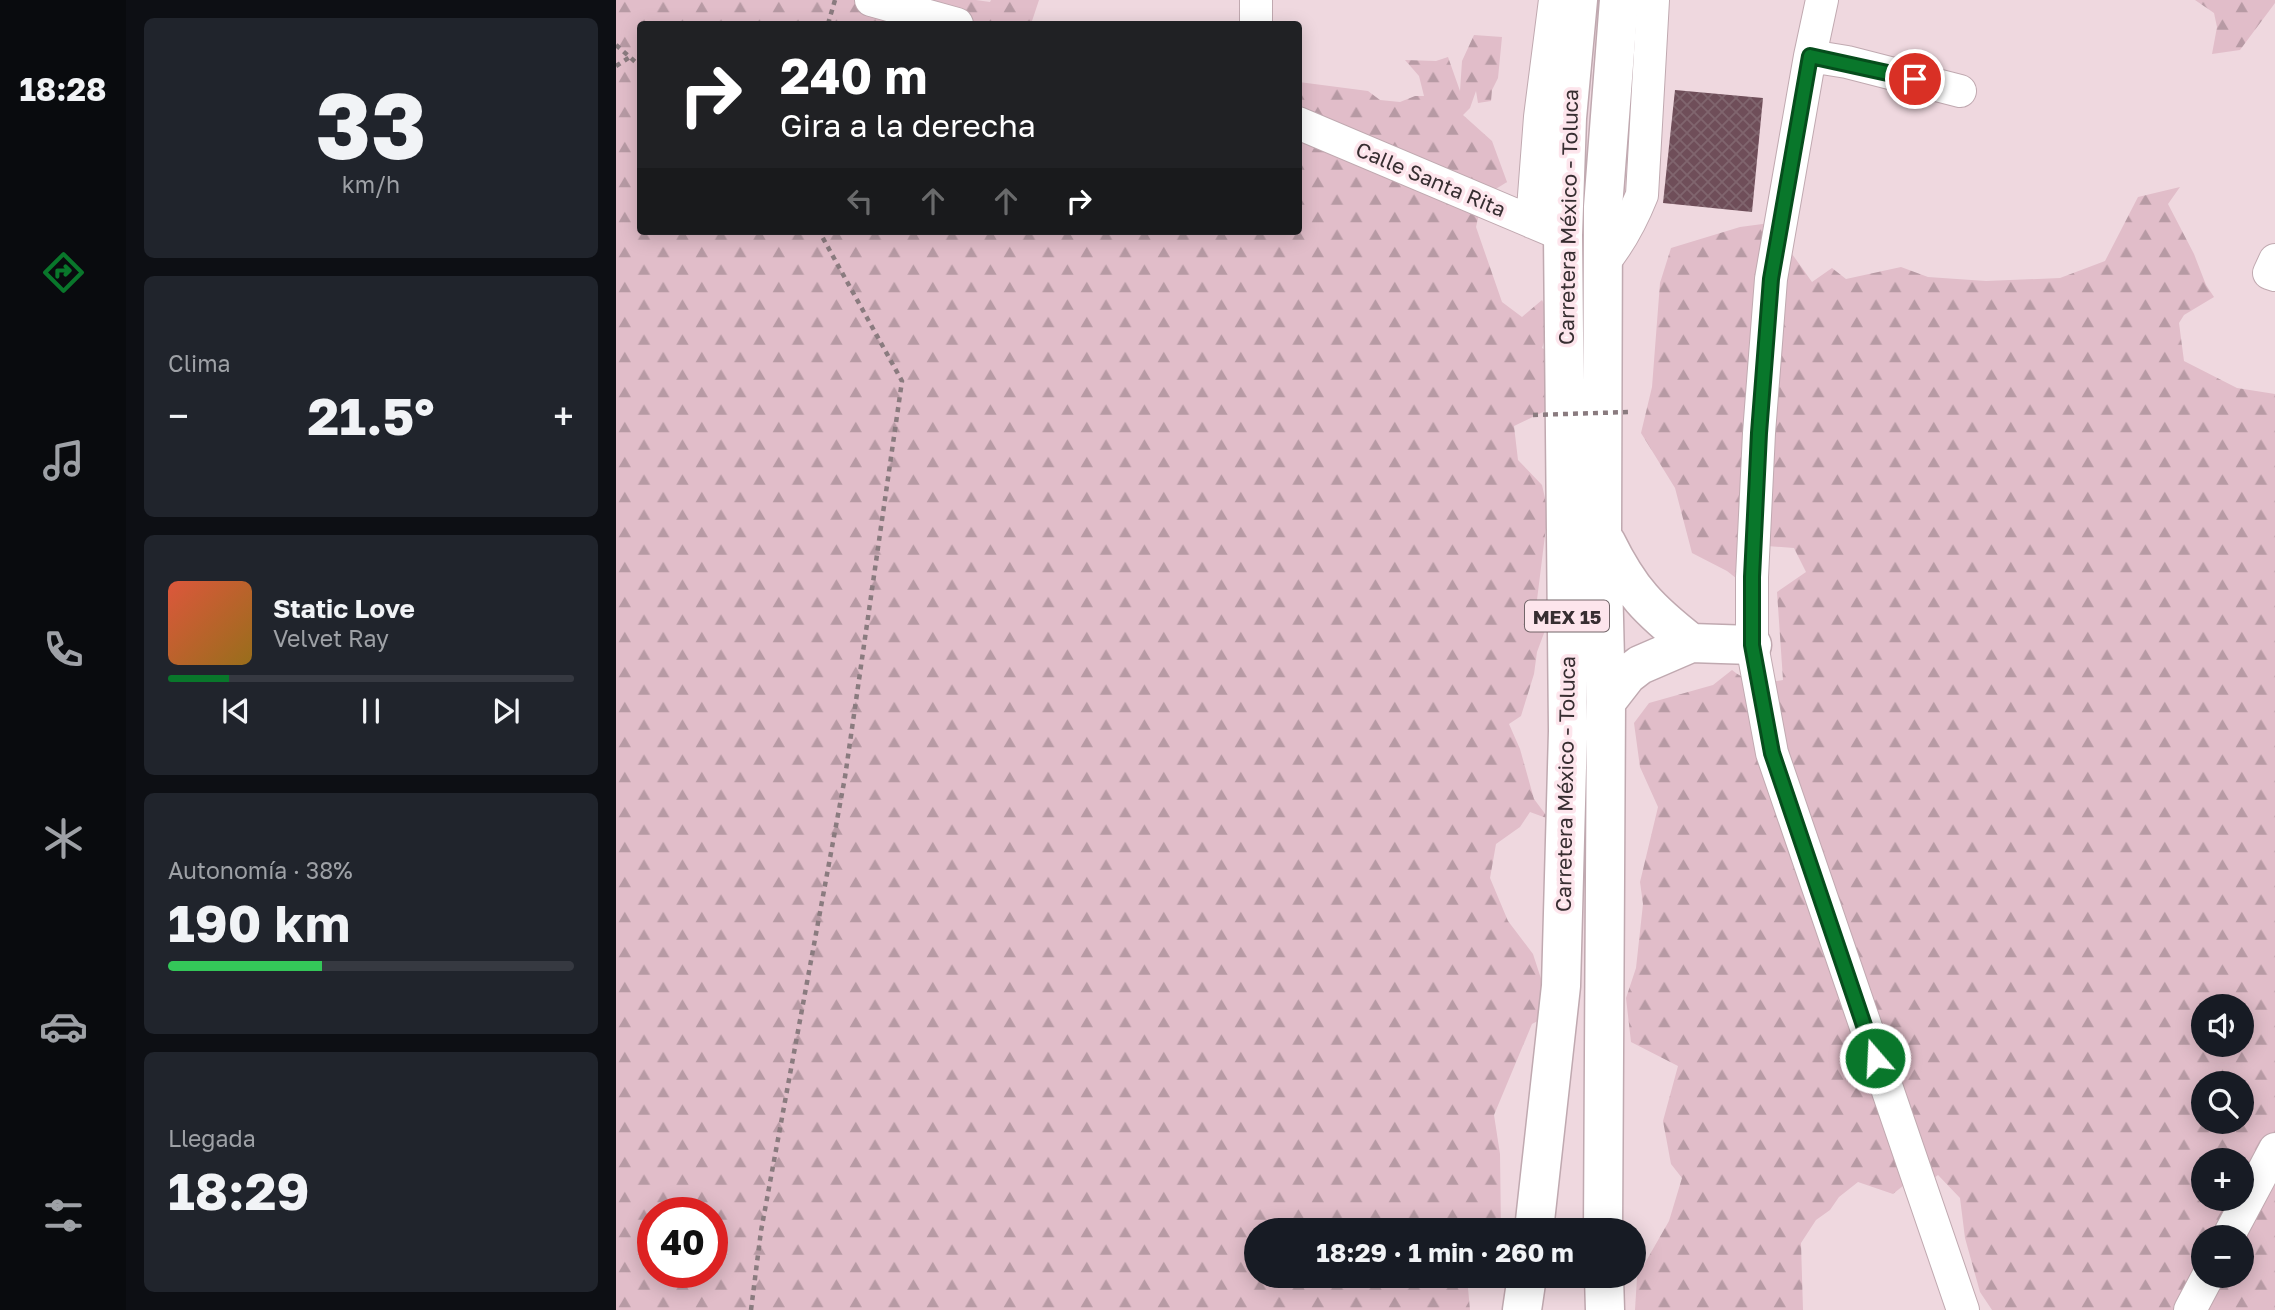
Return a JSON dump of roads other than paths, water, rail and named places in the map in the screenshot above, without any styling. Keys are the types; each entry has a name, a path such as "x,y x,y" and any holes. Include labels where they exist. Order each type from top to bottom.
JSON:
{"main road":[{"name":"Carretera México - Toluca","path":"1535,1218 1561,986 1568,731 1548,228 1567,118 1578,0"},
{"name":"Carretera México - Toluca","path":"1603,1218 1606,702 1602,536 1602,206 1619,0"},
{"path":"1602,536 1628,583 1644,603 1691,643"},
{"path":"1606,702 1627,675 1640,665 1691,643 1752,645"},
{"path":"1522,1310 1525,1288"},
{"path":"1604,1288 1605,1310"}],"street":[{"path":"871,0 946,21"},
{"path":"1256,0 1256,21"},
{"path":"1548,228 1540,117 1555,0"},
{"path":"1604,262 1620,242 1642,195 1653,0"},
{"path":"1822,0 1771,279 1758,446 1752,645 1772,753 1963,1310"},
{"path":"1810,56 1960,91"},
{"name":"Calle Santa Rita","path":"1302,125 1548,228"},
{"path":"2275,260 2269,273 2275,275"},
{"path":"2234,1225 2275,1149"},
{"path":"2190,1310 2202,1288"}]}
